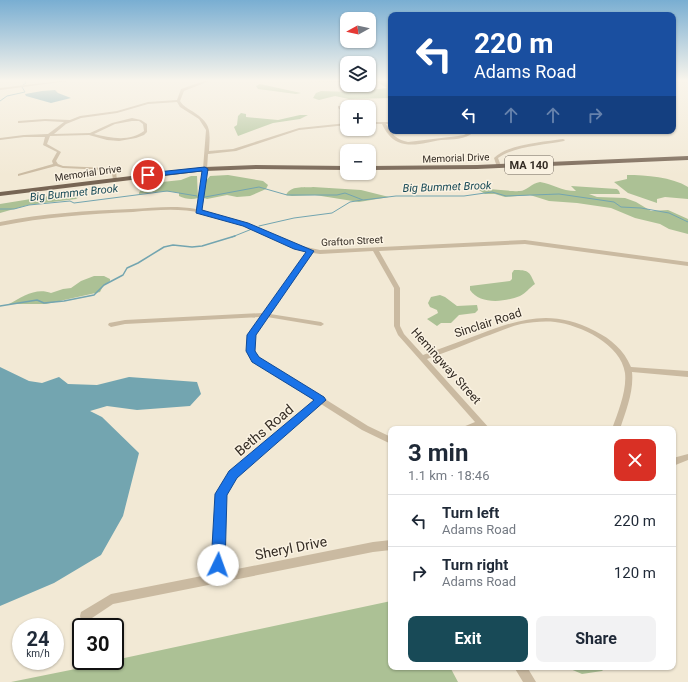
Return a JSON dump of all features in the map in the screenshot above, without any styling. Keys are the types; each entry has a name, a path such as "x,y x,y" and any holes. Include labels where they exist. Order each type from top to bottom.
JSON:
{"main road":[{"name":"Memorial Drive","path":"376,168 499,166 687,158"},
{"name":"Memorial Drive","path":"0,194 205,169 256,167 340,168"}],"street":[{"path":"19,122 45,120 70,121 110,112"},
{"path":"190,112 200,118 208,128 205,169 198,211"},
{"path":"0,139 17,136 48,134 91,134 108,139 117,139 141,135 145,132 146,124 142,121 126,120 91,134"},
{"path":"56,165 54,161 59,152 45,144 45,140 48,134 70,121"},
{"path":"376,123 388,123"},
{"path":"383,123 388,131"},
{"path":"206,153 234,150 300,128 340,125"},
{"path":"390,134 392,138 400,141 418,144 464,137 469,134"},
{"path":"499,166 496,158 501,154 530,146 563,140"},
{"path":"20,175 56,165 63,167 108,169 114,172 115,180"},
{"name":"Grafton Street","path":"0,224 62,214 164,209 198,211 245,224 297,248 310,251 333,252 526,242 688,264"},
{"name":"Hemingway Street","path":"375,249 397,288 397,322 399,331 404,339 483,426"},
{"path":"310,251 251,335 251,351 255,359 365,428 388,440"},
{"path":"111,325 125,322 264,315 322,324"},
{"name":"Sinclair Road","path":"421,358 512,324 532,320 546,320 574,324 600,336 620,354 628,368"},
{"path":"617,426 628,384 628,368 688,374"},
{"name":"Beths Road","path":"217,578 221,494 233,474 321,400"},
{"path":"676,461 688,457"},
{"name":"Sheryl Drive","path":"85,616 111,599 373,547 388,545"},
{"path":"522,670 530,682"}],"green space":[{"path":"241,113 246,114 246,117 278,120 300,115 308,115 300,119 273,123 238,136 234,127 237,125 238,116"},
{"path":"228,175 263,181 268,185 266,189 250,196 237,197 227,195 207,199 204,198 204,183 210,176"},
{"path":"627,175 659,177 682,184 688,187 688,199 665,197 657,199 657,203 628,193 614,182 627,179"},
{"path":"191,176 197,176 198,198 186,198 179,196 179,193 169,192 139,194 140,191 156,186 162,182 181,180"},
{"path":"540,182 571,191 576,191 571,186 617,189 620,194 589,194 597,197 625,198 636,202 651,211 668,210 688,219 688,234 669,229 660,224 635,218 611,208 549,201 530,195 505,197 495,194 485,194 479,190 520,191"},
{"path":"313,187 361,190 389,197 359,202 315,195 286,195 294,188"},
{"path":"87,192 76,199 28,205 0,213 0,204 68,193"},
{"path":"514,270 523,270 528,272 535,284 520,296 507,300 493,301 480,298 474,295 470,290 470,286 510,281"},
{"path":"94,276 104,276 110,279 110,281 103,286 100,292 46,304 9,304 35,292 45,291 51,293 71,288 81,281"},
{"path":"440,295 457,306 477,305 478,310 475,313 459,315 451,323 441,323 437,326 427,319 438,313 437,310 430,307 428,303 431,297"},
{"path":"388,602 388,670 452,670 458,682 11,682 72,670 124,670 124,658"},
{"path":"573,670 603,670 602,671 582,674"}],"water":[{"path":"0,367 29,381 42,383 59,377 68,384 97,385 129,377 197,382 201,394 190,406 137,410 107,406 90,411 102,417 139,453 123,516 101,555 54,583 0,606"}],"waterway":[{"name":"Big Bummet Brook","path":"205,197 259,187 287,195 337,195 345,193 363,200 396,196 464,196 492,192 506,196 559,194 614,202 621,207 641,208 669,213 688,222"},
{"name":"Big Bummet Brook","path":"0,209 14,209 29,205 70,201 74,203 167,191 197,196"},
{"path":"259,226 294,218 332,213 350,202 362,200"},
{"path":"233,237 252,229"},
{"path":"0,306 37,300 44,303 64,301 94,295 104,285 123,275 127,268 164,247 173,245 192,247 202,246 233,237"}],"route":[{"path":"148,175 205,169 198,211 245,224 297,248 310,251 251,335 251,351 255,359 321,400 233,474 221,494 218,565"}]}
